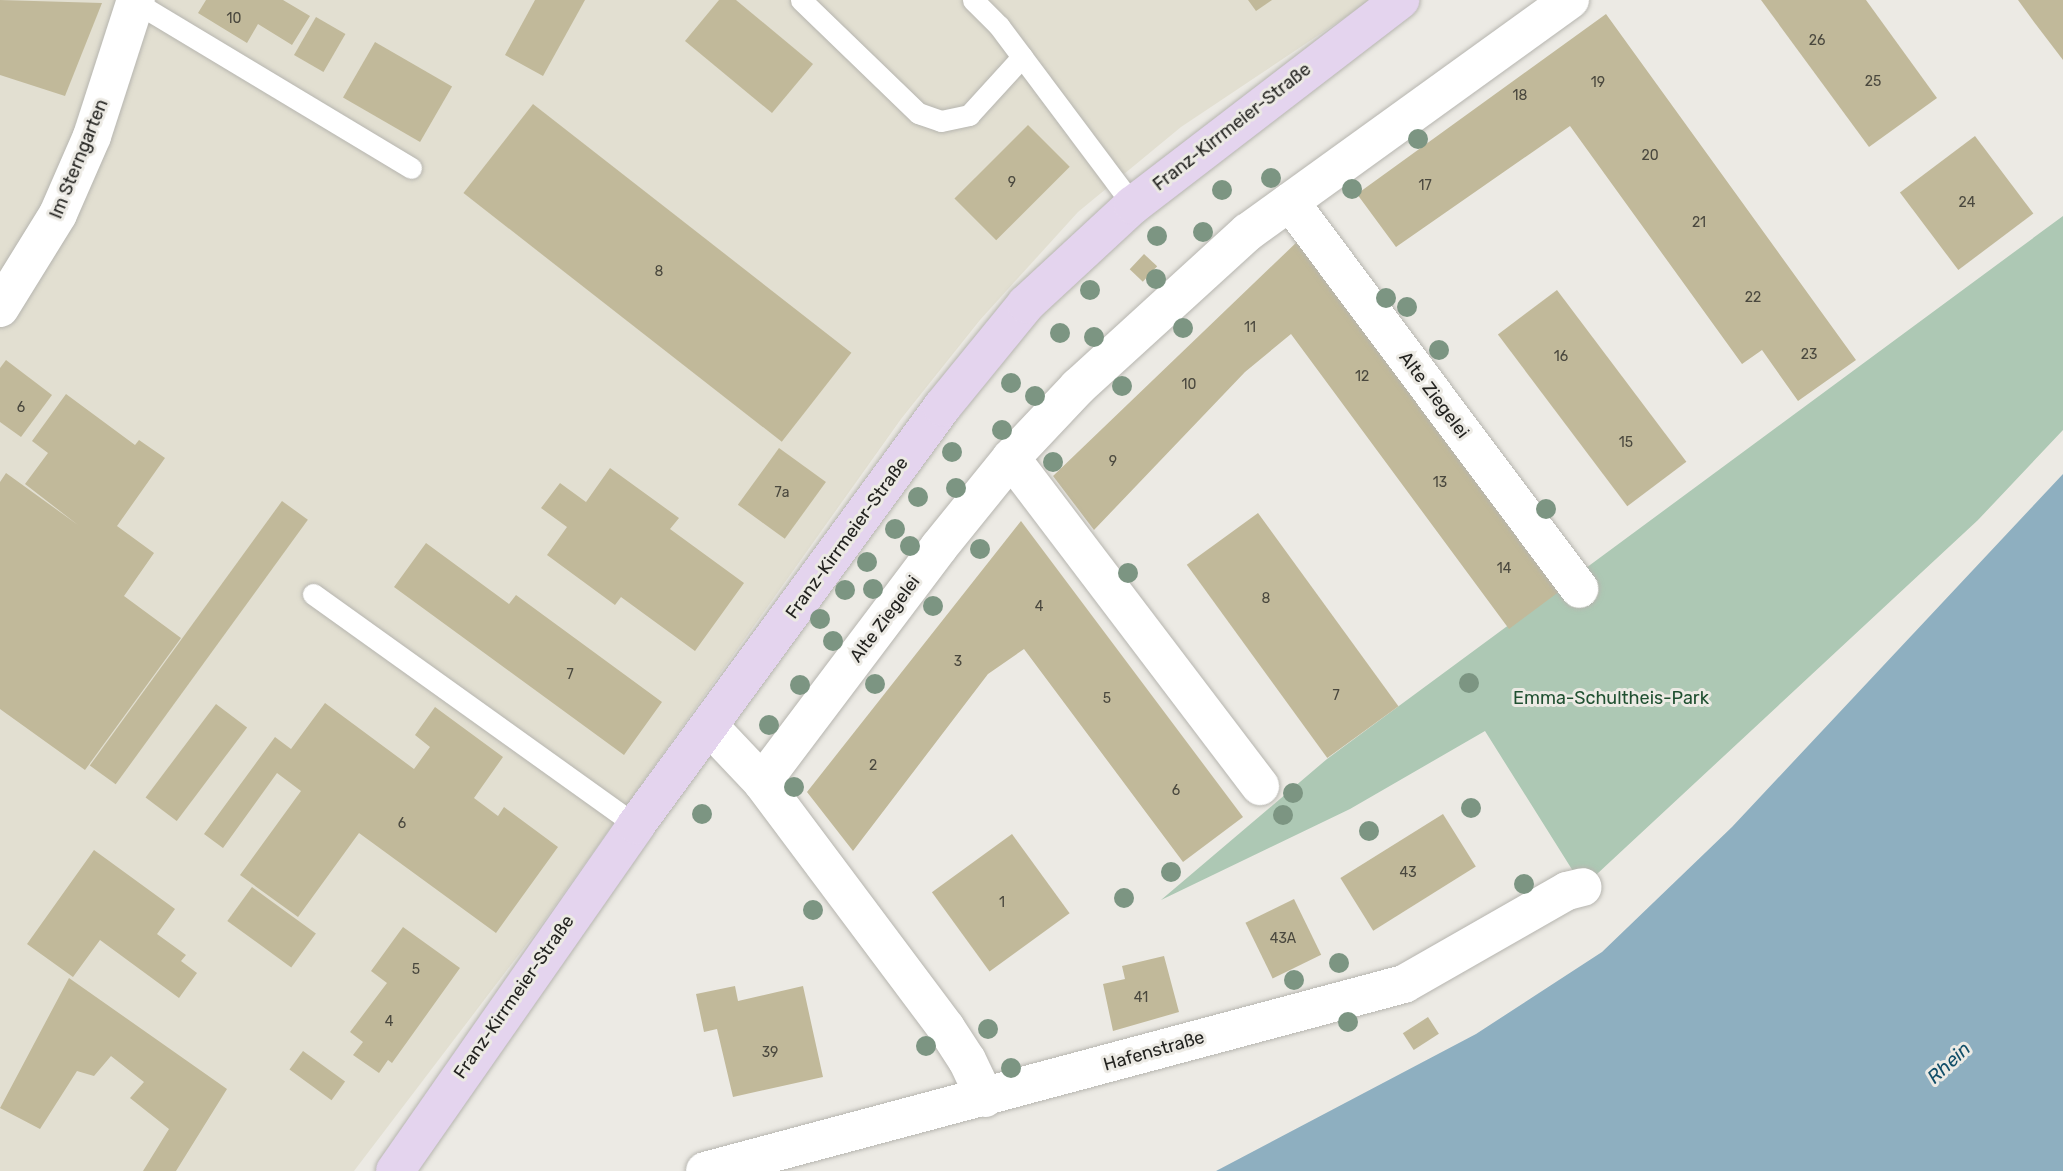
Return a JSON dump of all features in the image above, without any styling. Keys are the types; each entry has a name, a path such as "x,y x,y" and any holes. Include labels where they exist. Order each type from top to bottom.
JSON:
{"street":[{"name":"Franz-Kirrmeier-Straße","path":"395,1171 506,1005 636,825 970,371 1026,303 1133,205 1400,0"},
{"name":"Alte Ziegelei","path":"762,782 1011,458 1078,387 1196,277 1290,202 1570,0"},
{"name":"Im Sterngarten","path":"0,308 58,214 92,135 136,1"},
{"name":"Alte Ziegelei","path":"1290,202 1578,589"},
{"path":"1011,458 1259,786"},
{"path":"710,727 762,782 946,1028 967,1060 985,1098"},
{"name":"Hafenstraße","path":"705,1171 1404,984 1567,891 1583,887"}],"lane":[{"path":"801,0 918,113 941,121 969,115 1022,57"},
{"path":"973,0 1022,57 1133,205"},
{"path":"136,1 411,168"},
{"path":"313,594 636,825"}],"shaded area":[{"path":"0,0 1371,0 1181,127 1078,212 980,320 901,419 539,928 354,1171 0,1171"}],"green space":[{"name":"Emma-Schultheis-Park","path":"2063,216 2063,430 1978,520 1583,887 1485,731 1350,809 1161,900 1327,759"}],"water":[{"name":"Rhein","path":"2063,474 2063,1171 1216,1171 1476,1034 1602,952 1732,827"}],"building":[{"path":"0,0 102,3 65,96 0,75"},
{"path":"206,0 283,0 310,16 292,45 258,24 247,43 198,13"},
{"path":"535,0 585,0 543,76 505,55"},
{"path":"719,0 736,0 813,64 772,113 685,41"},
{"path":"1248,0 1272,0 1256,11"},
{"path":"1761,0 1866,0 1937,98 1869,147"},
{"path":"2018,0 2063,0 2063,60 2034,22"},
{"path":"1606,14 1856,360 1798,401 1762,350 1742,364 1570,126 1396,247 1357,194"},
{"path":"316,17 345,34 323,72 294,55"},
{"path":"375,42 452,87 420,142 343,97"},
{"path":"533,104 851,353 782,442 463,193"},
{"path":"1028,125 1070,167 996,240 954,199"},
{"path":"1975,136 2033,213 1958,270 1900,193"},
{"path":"1300,239 1560,591 1509,629 1291,334 1245,372 1094,530 1053,476"},
{"path":"1144,254 1157,266 1143,282 1130,269"},
{"path":"1557,290 1686,462 1627,506 1498,335"},
{"path":"6,360 52,395 21,437 0,422 0,368"},
{"path":"66,394 135,445 139,440 165,458 117,526 154,553 124,596 181,638 85,770 0,709 0,482 6,473 78,525 25,484 48,453 32,441"},
{"path":"779,448 826,482 785,539 738,505"},
{"path":"610,468 679,518 670,529 744,583 695,651 621,597 615,605 547,555 567,527 541,508 560,483 586,502"},
{"path":"282,501 308,520 116,784 90,766"},
{"path":"1258,513 1398,706 1327,758 1187,565"},
{"path":"1021,521 1243,817 1183,862 1024,649 988,674 853,851 807,792"},
{"path":"426,543 509,604 516,595 662,702 624,755 394,587"},
{"path":"325,703 414,769 430,747 415,735 435,707 503,757 474,798 498,816 504,807 558,847 496,933 359,833 298,917 240,875 301,791 277,773 223,848 204,834 275,737 291,749"},
{"path":"216,704 247,727 177,821 146,797"},
{"path":"1443,814 1476,867 1373,931 1340,878"},
{"path":"1012,834 1070,913 990,971 932,892"},
{"path":"94,850 175,909 157,934 186,955 181,961 197,973 179,998 100,940 73,977 27,944"},
{"path":"252,887 316,933 291,967 227,921"},
{"path":"1294,899 1321,955 1273,978 1245,923"},
{"path":"403,927 460,968 392,1063 388,1060 379,1073 353,1055 363,1042 350,1032 387,983 371,971"},
{"path":"1164,956 1179,1012 1113,1031 1103,984 1125,979 1122,966"},
{"path":"69,978 227,1089 176,1171 143,1171 169,1129 130,1098 144,1082 111,1056 94,1076 77,1071 40,1129 0,1108"},
{"path":"735,986 738,1001 803,986 823,1077 733,1097 717,1029 704,1032 696,994"},
{"path":"1428,1017 1439,1034 1414,1050 1403,1033"},
{"path":"303,1051 345,1082 332,1100 289,1070"}]}
